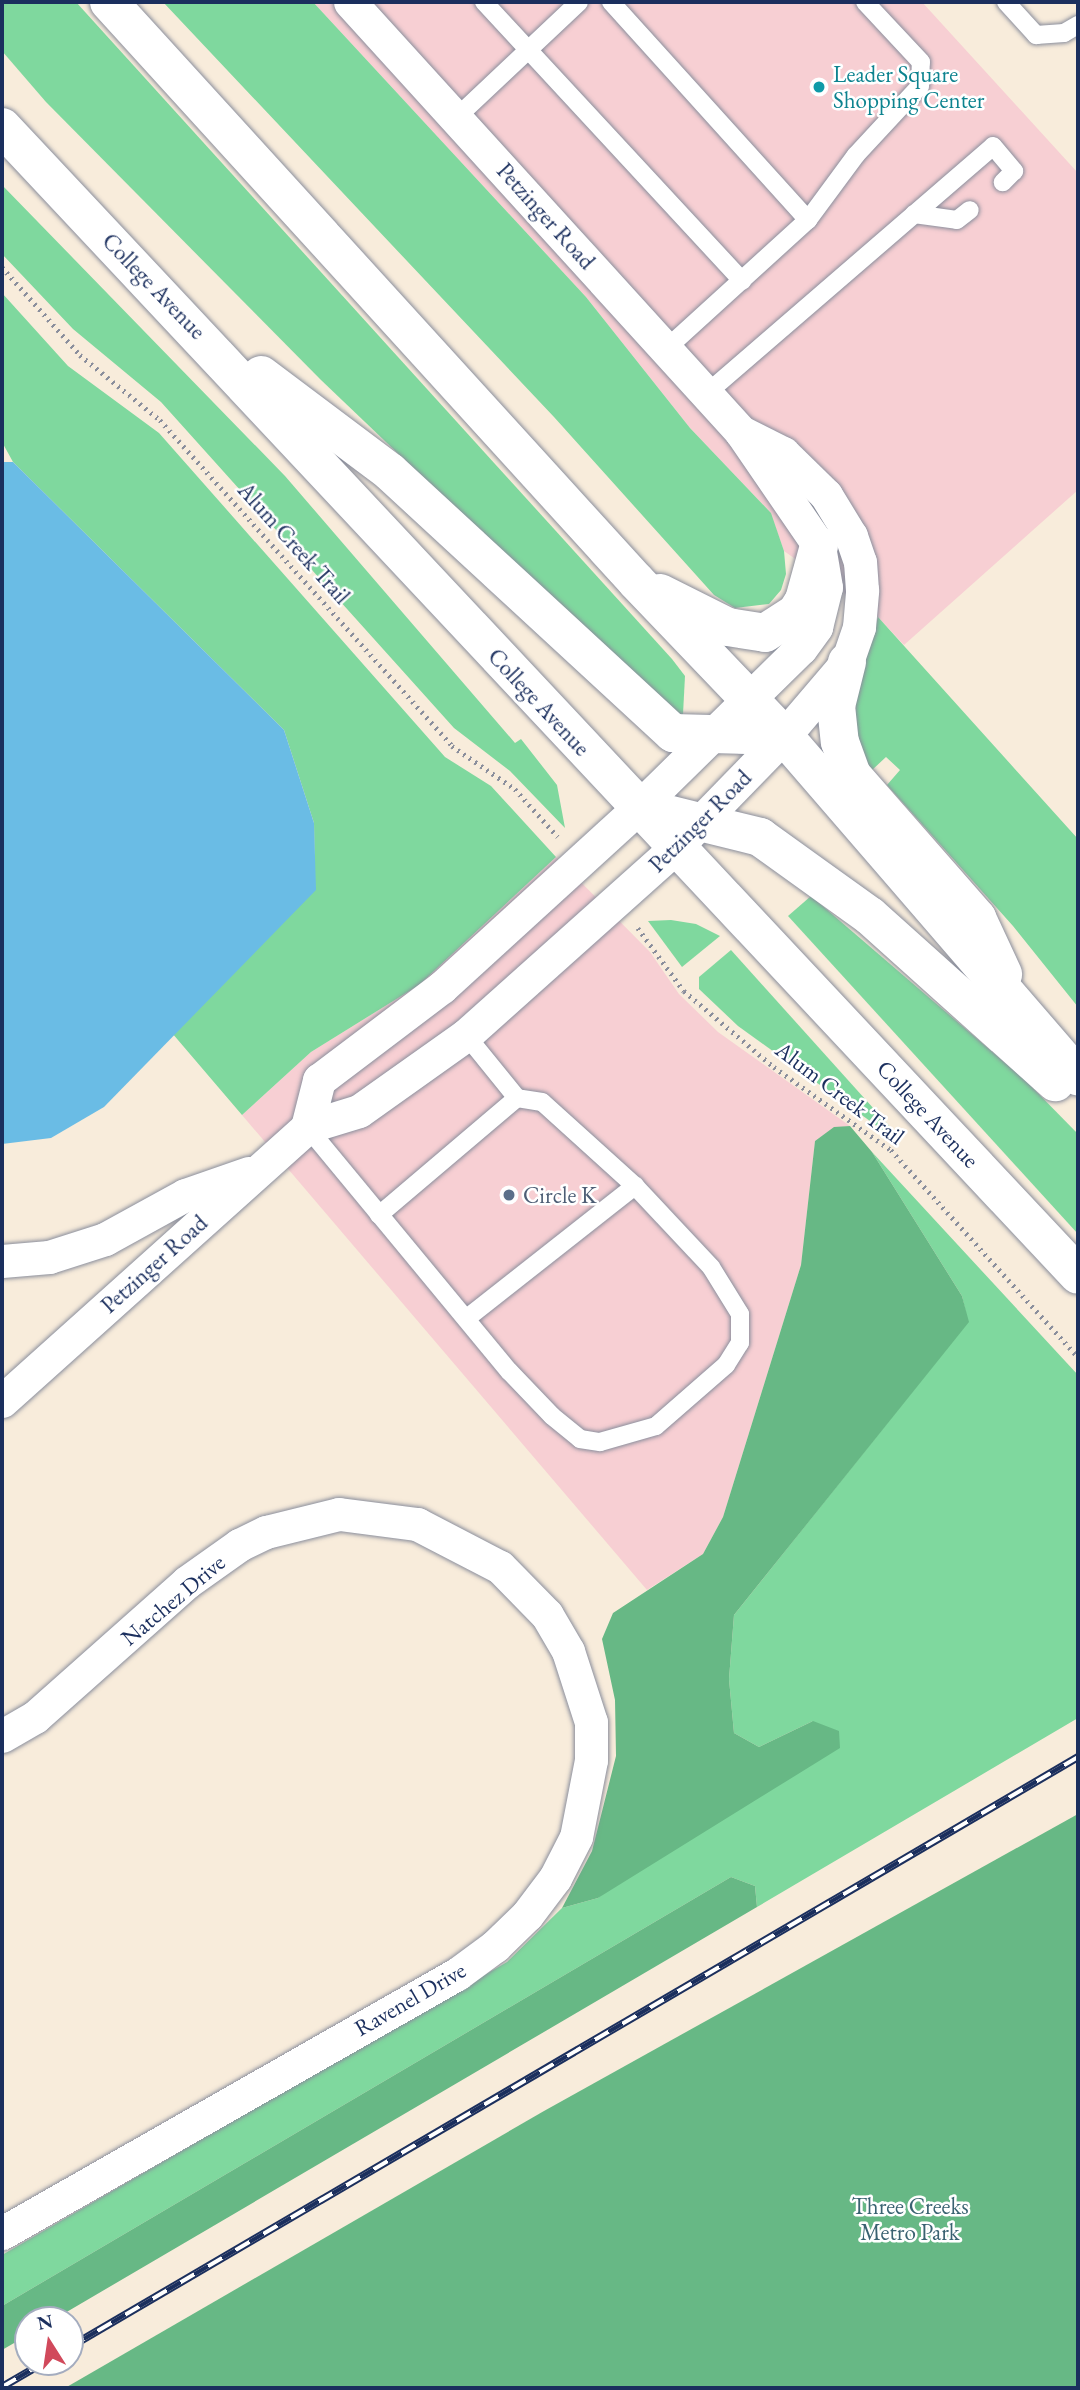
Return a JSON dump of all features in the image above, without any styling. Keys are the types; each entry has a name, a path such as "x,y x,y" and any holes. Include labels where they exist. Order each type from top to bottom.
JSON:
{"highway":[{"path":"109,2 636,581 784,736 1078,1077"},
{"name":"College Avenue","path":"2,127 179,312 639,807 688,835 1078,1275"},
{"path":"179,312 390,472 673,733 784,736"},
{"path":"636,581 728,627 765,633 796,613 804,600 819,546"},
{"path":"847,663 836,706 840,742 852,775 977,918 1022,1014"},
{"path":"688,835 760,837 870,916 1078,1103"}],"street":[{"name":"Petzinger Road","path":"307,1127 319,1080 442,987 639,807 747,698 801,648 816,627 826,587 819,546 741,432 350,2"},
{"name":"Petzinger Road","path":"2,1401 307,1127 359,1111 466,1035 688,835 784,736 847,663 859,627 862,590 860,562 851,536 826,495 783,453 741,432"},
{"path":"2,1261 49,1257 105,1239 185,1195 261,1169"},
{"name":"Natchez Drive","path":"2,1736 35,1717 187,1582 239,1545 301,1522 339,1514 417,1524 500,1567 547,1615"},
{"name":"Ravenel Drive","path":"2,2233 457,1974 527,1915 555,1878 576,1837 592,1760 591,1722 582,1684 547,1615"}],"lane":[{"path":"484,2 742,281"},
{"path":"456,118 579,2"},
{"path":"611,2 808,220"},
{"path":"666,349 808,220 856,155 920,86 923,75 921,62 866,2"},
{"path":"1006,2 1036,35 1065,33 1078,25"},
{"path":"706,394 993,146 1014,171 1003,182"},
{"path":"914,214 957,220 970,210"},
{"path":"307,1127 552,1416 580,1439 600,1442 656,1426 726,1365 740,1343 740,1314 711,1267 635,1186 542,1102 517,1098 466,1035"},
{"path":"379,1214 517,1098"},
{"path":"467,1318 635,1186"}],"path":[{"name":"Alum Creek Trail","path":"2,268 80,355 160,420 452,746 515,789 560,839"},
{"name":"Alum Creek Trail","path":"635,925 684,991 774,1067 891,1150 1078,1357"}],"shaded area":[{"path":"313,2 922,2 1078,173 1078,490 904,645 878,617 784,551 770,512 690,428 586,297"},
{"path":"556,857 650,952 679,994 718,1032 850,1126 834,1128 815,1141 801,1265 723,1517 703,1554 647,1590 242,1115 311,1052 419,985"}],"green space":[{"path":"2,2 76,2 672,659 685,676 683,714 673,716 321,380 46,102 2,51"},
{"path":"163,2 313,2 586,297 690,428 771,513 784,551 786,574 781,590 769,604 735,608 714,595 554,417"},
{"path":"2,185 285,476 515,743 521,739 557,785 565,828 510,771 454,728 161,402 73,329 2,254"},
{"path":"2,293 68,366 159,433 445,757 491,786 556,857 419,985 311,1052 242,1115 172,1033 315,890 314,823 284,730 13,462 2,442"},
{"path":"878,617 1078,839 1078,1007 1013,926 887,785 900,770 886,757 871,771 857,749 855,691"},
{"path":"811,896 1025,1080 1078,1134 1078,1234 788,916"},
{"path":"671,920 696,924 720,936 682,967 648,921"},
{"path":"731,950 892,1129 888,1134 738,1026 699,989 699,977"},
{"path":"850,1126 872,1152 962,1296 969,1322 734,1615 729,1679 734,1733 759,1747 813,1721 839,1731 840,1748 598,1898 562,1908 592,1851 616,1756 615,1700 602,1639 613,1613 703,1554 723,1517 801,1265 815,1141 834,1127"},
{"path":"872,1152 1078,1375 1078,1718 757,1907 755,1886 731,1877 2,2306 2,2255 507,1962 562,1908 598,1898 813,1721 759,1747 734,1733 729,1679 734,1615 968,1322 962,1296"},
{"name":"Three Creeks Metro Park","path":"1078,1814 1078,2388 65,2388 544,2111"},
{"path":"731,1877 755,1886 757,1907 77,2306 14,2306 14,2343 2,2350 2,2306"}],"water":[{"path":"2,462 13,462 284,730 314,823 316,890 104,1107 51,1138 2,1144"}],"railway":[{"path":"84,2339 1078,1757"},
{"path":"2,2387 21,2376"}],"place":[{"name":"Leader Square Shopping Center","path":"819,87"},
{"name":"Circle K","path":"509,1195"}]}
